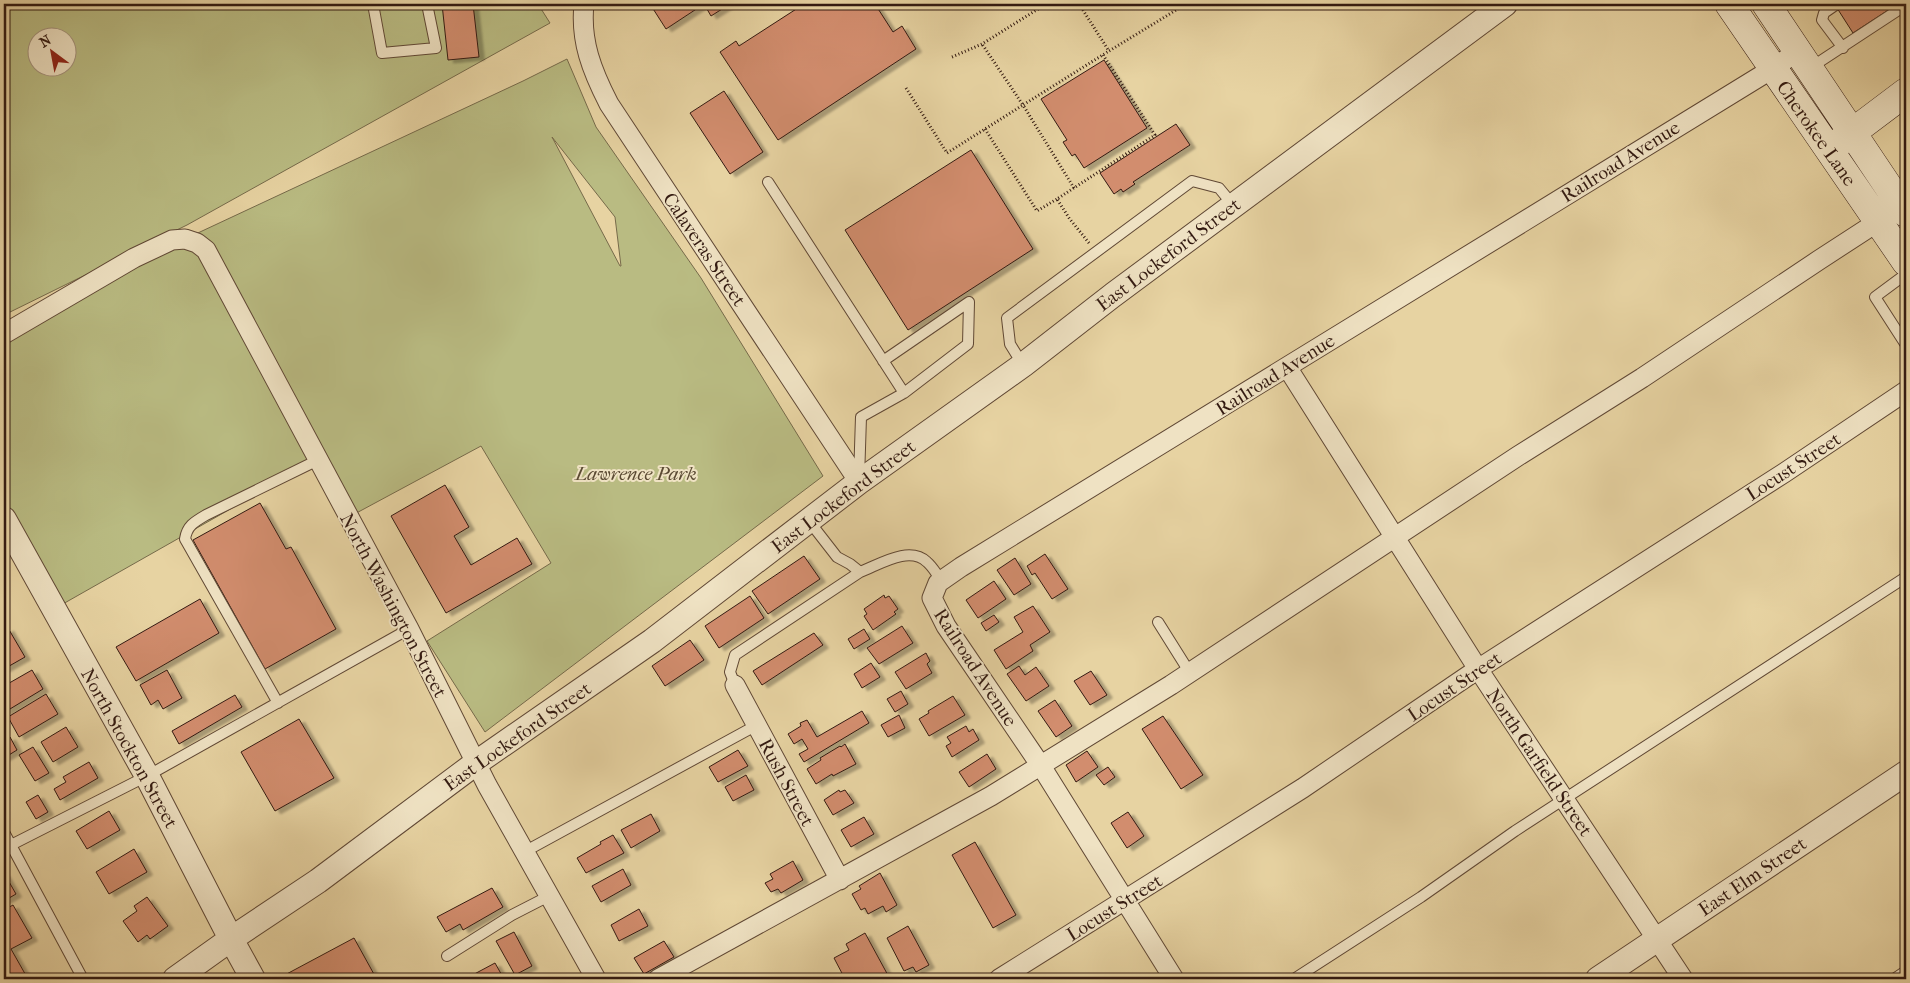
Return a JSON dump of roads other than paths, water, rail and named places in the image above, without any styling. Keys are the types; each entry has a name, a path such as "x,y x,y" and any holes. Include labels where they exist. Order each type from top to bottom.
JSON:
{"main road":[{"name":"Cherokee Lane","path":"1728,4 1906,262"},
{"name":"Cherokee Lane","path":"1766,4 1906,213"},
{"path":"1830,150 1906,92"}],"street":[{"name":"Calaveras Street","path":"584,4 586,48 592,70 609,104 859,482"},
{"name":"East Lockeford Street","path":"176,979 231,939 318,881 476,763 652,641 859,482 1023,365 1233,205 1505,4"},
{"name":"Railroad Avenue","path":"1041,766 946,626 932,598 938,583 1772,69 1803,60"},
{"path":"658,979 840,880 1041,766 1190,673 1518,456 1642,378 1879,222"},
{"name":"North Washington Street","path":"4,334 134,258 172,240 185,240 197,243 206,250 409,629 476,763 596,979"},
{"name":"North Garfield Street","path":"1287,367 1478,669 1683,979"},
{"name":"Locust Street","path":"999,979 1302,788 1478,669 1776,478 1906,391"},
{"name":"North Stockton Street","path":"4,519 147,776 253,979"},
{"name":"Rush Street","path":"735,685 840,880"},
{"path":"1041,766 1174,979"},
{"name":"East Elm Street","path":"1598,979 1906,773"}],"lane":[{"path":"373,4 382,53 436,48 427,4"},
{"path":"1837,4 1824,13 1822,20 1842,48"},
{"path":"1803,60 1842,48 1906,6"},
{"path":"1023,365 1010,344 1007,318 1192,181 1219,188 1233,205"},
{"path":"768,182 904,393"},
{"path":"1906,274 1875,298 1906,345"},
{"path":"859,482 861,417 904,393 968,344 969,302 883,361"},
{"path":"278,703 185,540 186,530 192,523 206,515 318,460"},
{"path":"809,520 837,557 860,572"},
{"path":"735,685 730,672 735,655 860,572 901,556 914,555 926,561 942,580"},
{"path":"1294,979 1421,897 1515,831 1906,577"},
{"path":"1158,622 1190,673"},
{"path":"11,845 147,776 409,629"},
{"path":"524,852 757,725"},
{"path":"4,832 83,979"},
{"path":"447,956 512,915 549,896"},
{"path":"1894,979 1906,971"}],"park label":[{"name":"Lawrence Park","path":"636,473"}]}
